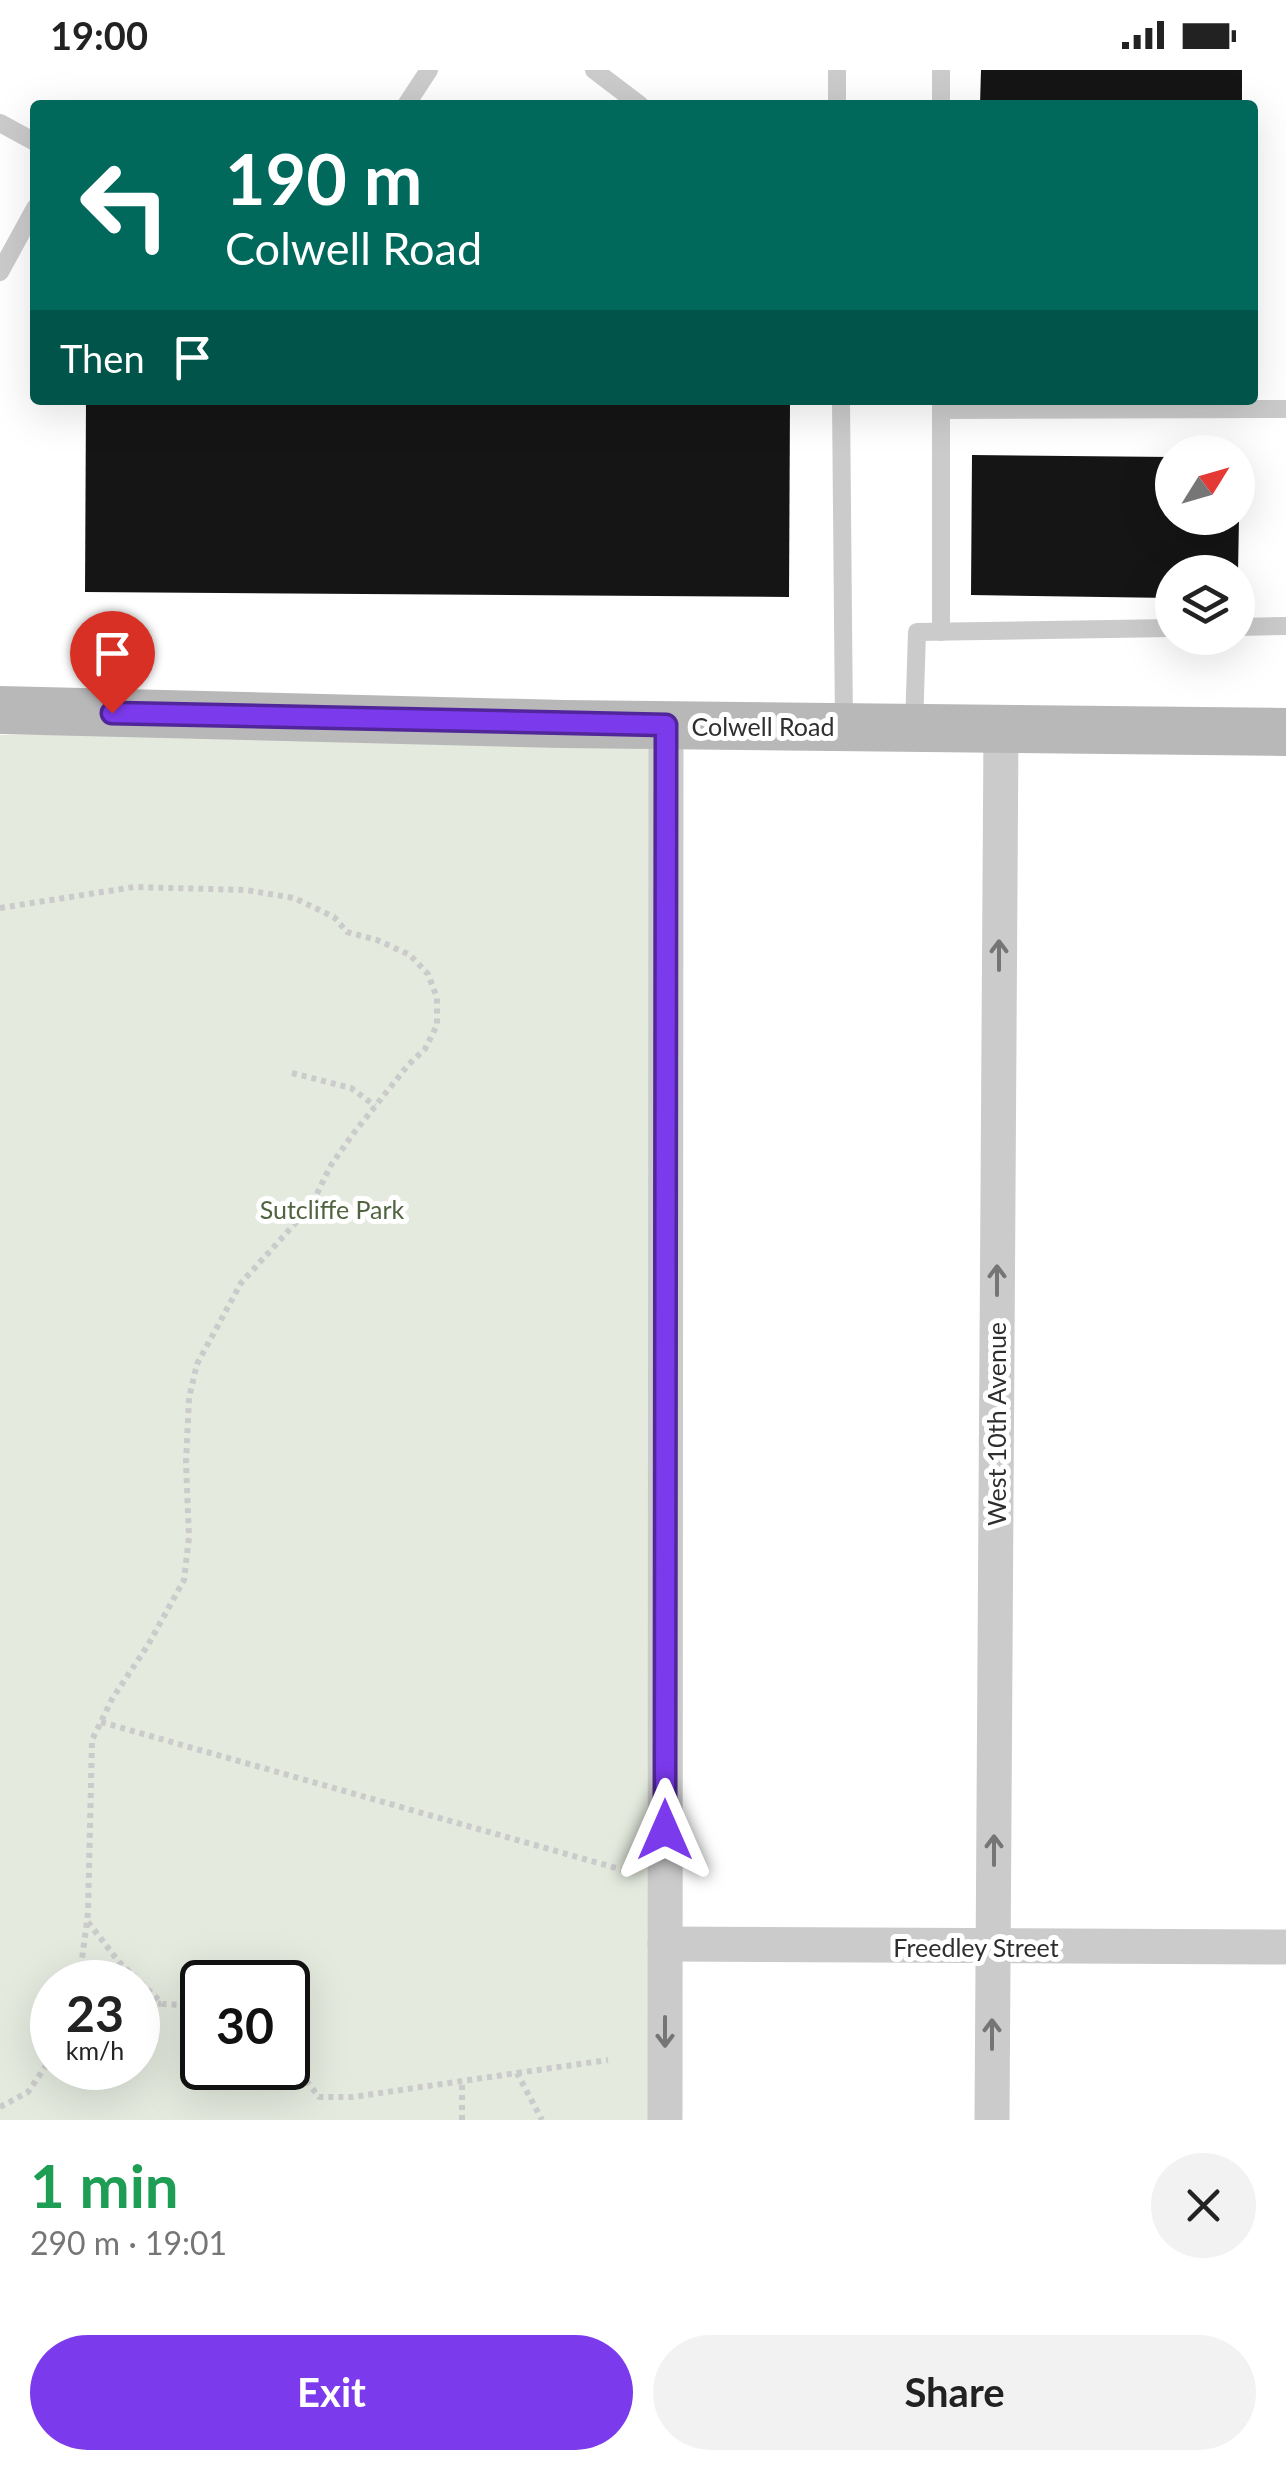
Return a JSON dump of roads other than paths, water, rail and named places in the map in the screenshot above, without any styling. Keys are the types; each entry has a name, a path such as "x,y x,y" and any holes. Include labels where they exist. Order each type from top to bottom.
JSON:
{"street":[{"name":"Colwell Road","path":"0,710 666,725 1286,732"},
{"path":"665,2120 666,725"},
{"name":"West 10th Avenue","path":"992,2120 1001,729"},
{"name":"Freedley Street","path":"665,1944 1286,1947"}],"lane":[{"path":"409,100 430,70"},
{"path":"594,70 633,100"},
{"path":"837,70 837,100"},
{"path":"941,100 942,70"},
{"path":"0,123 30,139"},
{"path":"0,272 30,217"},
{"path":"840,405 844,726"},
{"path":"941,632 941,405 1286,409"},
{"path":"1255,627 1286,626"},
{"path":"914,728 917,632 1155,628"}],"park label":[{"name":"Sutcliffe Park","path":"332,1209"}]}
